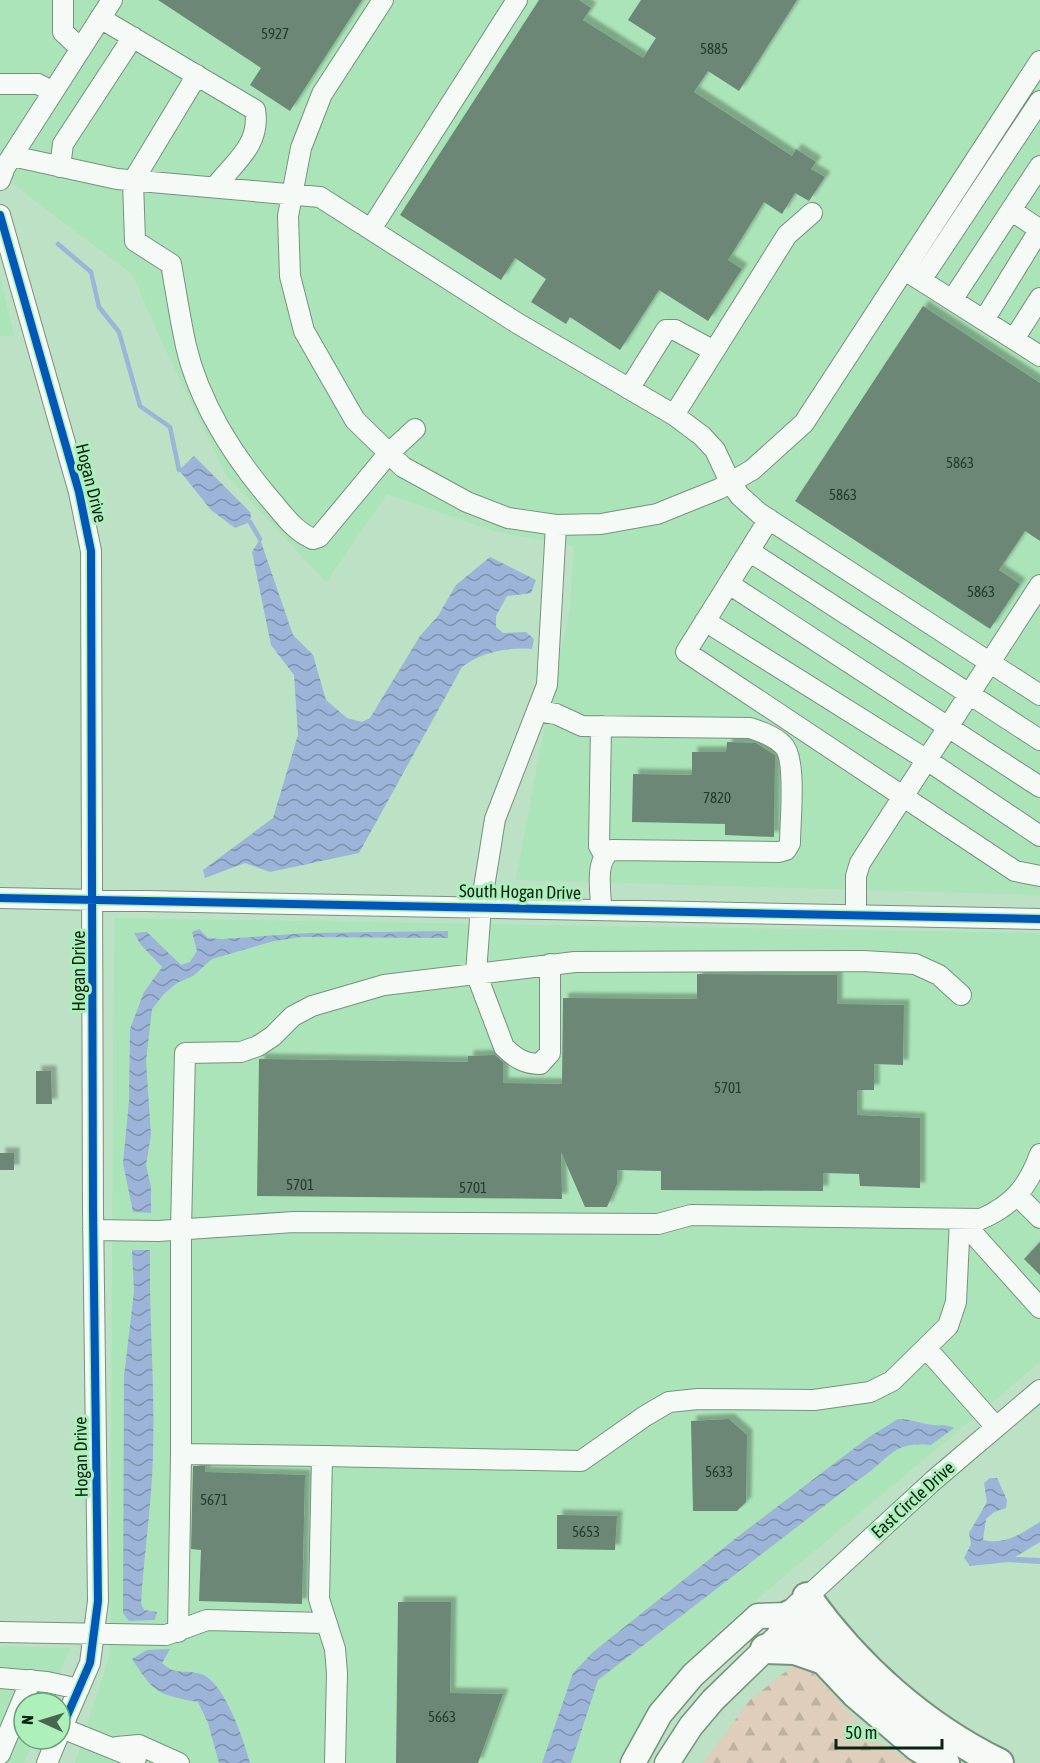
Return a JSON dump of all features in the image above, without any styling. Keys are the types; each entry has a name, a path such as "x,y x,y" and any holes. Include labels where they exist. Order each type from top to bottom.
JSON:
{"highway":[{"path":"798,1606 824,1660 855,1694 918,1747 945,1763"},
{"path":"798,1606 852,1652 916,1712 976,1752 999,1763"},
{"path":"765,1649 795,1650 824,1660"}],"main road":[{"name":"East Circle Drive","path":"667,1763 691,1726 713,1700 778,1637 798,1606"},
{"path":"633,1763 660,1714 693,1676 758,1616 798,1606"}],"street":[{"path":"63,0 63,32 81,49"},
{"path":"0,180 12,156 112,0"},
{"path":"383,0 322,94 301,148 288,216 290,276 304,332 355,420 403,467 467,502 508,518 556,525 601,524 657,514 730,483 752,470 804,423 1040,62"},
{"path":"371,229 517,0"},
{"path":"100,18 255,110 258,126 253,141 215,187"},
{"path":"60,166 63,144 133,38"},
{"path":"197,75 133,181 135,241 171,264 186,348 205,402 248,474 292,525 302,534 314,539 319,537 389,453 415,429"},
{"path":"0,84 38,84 53,92"},
{"path":"921,280 1040,101"},
{"path":"12,156 133,181 320,197 517,323 674,415 702,436 715,450 730,483 740,496 769,519 1040,695"},
{"path":"952,300 1040,166"},
{"path":"984,320 1040,229 1011,210"},
{"path":"674,415 787,235 812,213"},
{"name":"Hogan Drive","path":"0,215 79,492 92,551 93,1230 98,1601 90,1663 72,1704"},
{"path":"904,270 1040,356"},
{"path":"1014,339 1040,298"},
{"path":"629,389 666,330 675,330 714,351"},
{"path":"769,519 686,652 1015,871 1040,876"},
{"path":"550,964 550,1053 540,1064 522,1061 504,1047 476,973 481,906 495,819 547,685 556,525"},
{"path":"749,551 1040,740"},
{"path":"729,584 1040,787"},
{"path":"856,914 856,876 860,864 1040,585"},
{"path":"705,621 927,760 1040,836"},
{"path":"537,711 556,714 582,726 750,728 766,733 784,746 790,760 790,843 786,850 779,852 612,850 604,855 601,862 601,908"},
{"path":"600,726 599,846 604,855"},
{"name":"South Hogan Drive","path":"0,898 601,908 1040,919"},
{"path":"178,1632 181,1229 185,1053 241,1052 258,1046 273,1036 293,1016 312,1006 384,985 574,962 863,961 915,964 939,975 961,995"},
{"path":"93,1230 181,1229 294,1222 658,1224 691,1215 981,1219 1002,1210 1036,1177 1040,1154"},
{"path":"1018,1196 1036,1222"},
{"path":"960,1219 1040,1308"},
{"path":"181,1454 581,1461 669,1402 698,1399 814,1400 870,1392 892,1381 948,1326 956,1302 960,1219"},
{"path":"926,1348 996,1427"},
{"name":"East Circle Drive","path":"798,1606 926,1487 1040,1390"},
{"path":"322,1456 319,1599 335,1649 338,1673 335,1763"},
{"path":"0,1632 166,1635 207,1620 325,1623"},
{"path":"0,1678 31,1680 78,1689"},
{"path":"0,1754 31,1680"},
{"path":"72,1739 107,1755 136,1758"},
{"path":"107,1755 139,1745 179,1763"}],"shaded area":[{"path":"0,0 1040,0 1040,895 516,880 570,608 574,546 494,531 387,494 326,582 226,475 159,336 133,275 0,174"},
{"path":"0,276 14,336 0,336"},
{"path":"114,918 1040,933 1040,1362 714,1635 656,1697 618,1763 75,1763 110,1654"},
{"path":"0,1646 70,1648 53,1691 12,1691 12,1751 29,1751 24,1763 0,1763"}],"green space":[{"path":"794,1665 813,1673 876,1741 914,1763 703,1763 750,1700"}],"water":[{"path":"194,456 251,513 250,522 235,528 211,510 179,470"},
{"path":"260,539 293,635 313,655 326,700 347,718 362,722 370,718 420,636 438,616 456,585 490,557 536,580 531,593 507,596 496,616 496,627 503,633 526,632 534,639 532,649 514,649 486,654 462,667 359,853 270,872 245,863 205,878 203,870 273,818 298,735 294,675 271,645 252,552"},
{"path":"199,929 208,938 222,939 309,933 448,931 448,938 301,937 274,941 212,959 193,976 177,983 164,994 152,1009 146,1061 151,1135 146,1165 151,1187 151,1213 133,1212 123,1163 129,1101 130,1029 144,992 162,967 141,945 134,933 147,932 181,965 190,962 197,951 192,932"},
{"path":"132,1250 150,1250 153,1453 141,1603 144,1610 157,1612 155,1620 129,1621 123,1613 124,1376 134,1292"},
{"path":"898,1419 954,1428 931,1445 918,1444 898,1449 598,1680 571,1763 542,1763 573,1673 593,1652 736,1538 869,1437"},
{"path":"990,1478 997,1478 1007,1500 1006,1508 994,1512 986,1519 983,1540 1006,1540 1040,1522 1040,1542 1015,1557 1040,1558 1040,1564 1008,1562 970,1566 964,1558 971,1544 969,1533 987,1502 984,1483"},
{"path":"170,1649 162,1663 171,1670 201,1674 218,1688 232,1712 250,1763 219,1763 208,1723 198,1702 158,1691 132,1659 147,1650"}],"building":[{"path":"158,0 362,0 290,111 250,85 261,68"},
{"path":"539,0 579,0 591,8 583,20 643,58 656,38 628,20 641,0 797,0 739,91 708,71 694,92 792,156 796,149 816,162 811,169 825,177 809,201 795,193 782,214 764,202 728,260 742,269 708,321 659,290 620,350 570,317 566,324 531,302 546,279 515,258 501,280 400,215"},
{"path":"923,306 1040,383 1040,541 1025,531 999,570 1020,584 990,629 795,501"},
{"path":"727,742 756,743 775,755 774,837 725,835 725,824 632,822 633,774 692,775 692,752 726,752"},
{"path":"697,974 837,975 837,1004 904,1005 903,1065 874,1064 874,1090 857,1090 857,1115 920,1118 920,1188 860,1186 859,1174 823,1173 823,1191 661,1190 661,1171 617,1170 617,1184 607,1207 585,1207 561,1152 562,1199 257,1196 259,1059 468,1062 468,1056 495,1055 503,1062 503,1083 562,1084 563,998 697,999"},
{"path":"36,1071 51,1071 52,1104 36,1104"},
{"path":"0,1153 14,1153 14,1170 0,1170"},
{"path":"1040,1242 1040,1275 1024,1259"},
{"path":"729,1419 747,1435 746,1502 737,1511 693,1511 691,1421"},
{"path":"193,1466 205,1466 205,1472 305,1475 302,1604 199,1601 201,1550 191,1549"},
{"path":"557,1515 617,1516 615,1550 557,1549"},
{"path":"398,1602 451,1602 450,1693 503,1694 478,1763 396,1763"}],"waterway":[{"path":"58,244 91,272 99,307 119,332 140,406 170,427 179,470"},
{"path":"250,522 260,539"}],"cycle path":[{"path":"0,215 79,492 91,551 93,1211 98,1601 90,1663 72,1704"},
{"path":"0,898 1040,919"}]}
